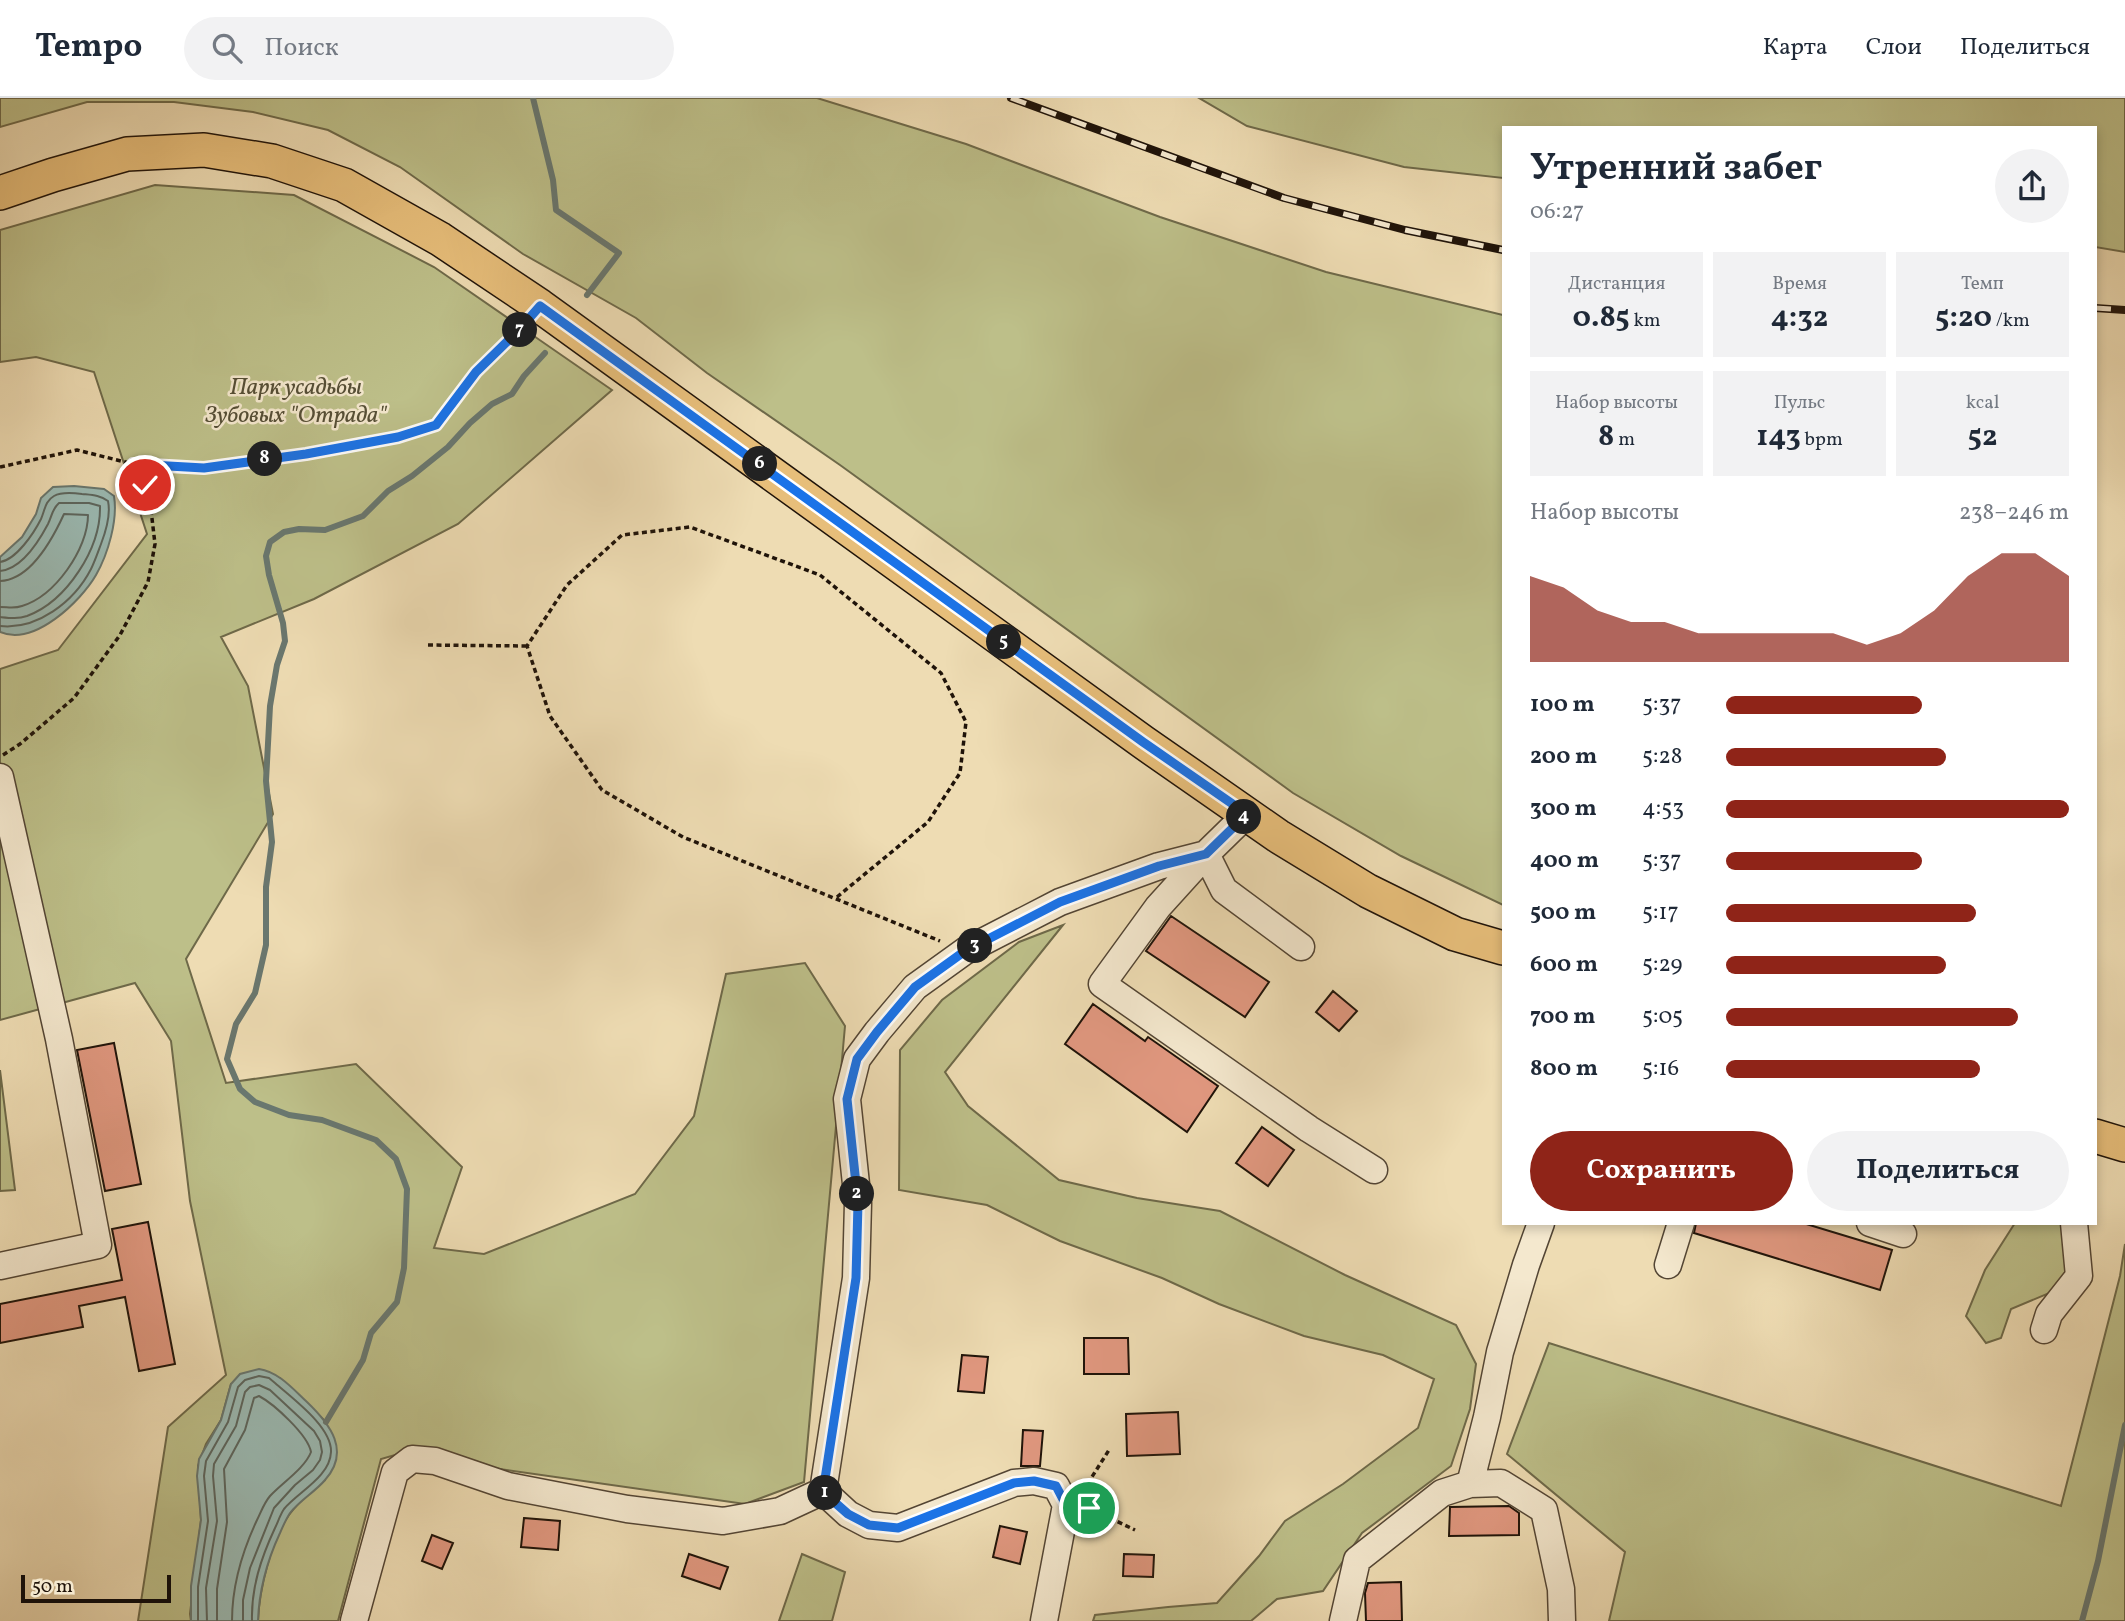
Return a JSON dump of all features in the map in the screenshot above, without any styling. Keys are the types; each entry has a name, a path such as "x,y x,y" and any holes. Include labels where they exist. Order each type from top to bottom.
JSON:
{"main road":[{"path":"0,193 127,154 204,150 272,161 344,185 440,239 540,306 1143,742 1278,836 1368,891 1455,934 1502,948"},
{"path":"2097,1137 2125,1145"}],"street":[{"path":"0,776 58,1039 98,1245 0,1266"},
{"path":"1247,814 1158,907 1102,984 1309,1129 1374,1170"},
{"path":"1206,854 1224,890 1301,947"},
{"path":"823,1492 856,1278 858,1203 847,1099 857,1059 915,987 965,951 1060,902 1159,866 1206,854"},
{"path":"1470,1484 1488,1417 1500,1352 1540,1225"},
{"path":"1668,1265 1680,1225"},
{"path":"1876,1225 1903,1234"},
{"path":"2044,1330 2049,1314 2079,1276 2074,1225"},
{"path":"354,1621 395,1472 412,1459 435,1461 508,1486 627,1509 723,1521 780,1511 823,1492"},
{"path":"823,1492 848,1514 869,1525 898,1528 1014,1483 1034,1481 1056,1486 1072,1502 1044,1621"},
{"path":"1343,1621 1357,1560 1442,1493 1470,1484 1501,1483 1544,1510 1561,1589 1562,1621"}],"path":[{"path":"0,467 77,450 133,464 204,468 306,454 398,437 436,425 476,372 540,306"},
{"path":"0,757 20,744 74,698 120,635 148,582 155,544 151,510 145,485 133,464"},
{"path":"527,646 567,585 622,535 690,527 820,575 941,673 966,722 960,773 928,822 837,897"},
{"path":"428,645 527,646"},
{"path":"527,646 550,716 602,790 683,837 965,951"},
{"path":"1109,1450 1072,1502 1135,1530"}],"green space":[{"path":"0,98 817,98 966,144 1160,217 1326,272 1502,315 1502,905 1401,856 1293,793 840,465 707,373 636,318 523,254 400,167 328,130 253,112 174,102 87,102 0,127"},
{"path":"1199,98 2125,98 2125,252 2097,247 2097,126 1502,126 1502,178 1404,167 1247,126"},
{"name":"Парк усадьбы Зубовых \"Отрада\"","path":"155,185 294,195 434,267 612,390 458,524 314,599 221,637 248,686 273,814 186,959 226,1083 356,1064 462,1167 434,1248 484,1254 635,1194 694,1116 726,974 805,963 845,1026 804,1482 745,1504 486,1467 412,1450 381,1459 338,1621 258,1621 267,1566 277,1538 297,1505 325,1480 326,1422 280,1378 231,1384 221,1420 206,1444 198,1466 201,1520 191,1621 138,1621 168,1427 226,1375 190,1201 171,1041 135,983 0,1020 0,669 58,650 147,534 94,372 36,357 0,362 0,230"},
{"path":"1063,925 945,1072 968,1106 1059,1180 1137,1198 1220,1211 1345,1275 1456,1325 1476,1364 1470,1409 1451,1466 1362,1533 1323,1591 1277,1599 1251,1621 1093,1621 1095,1615 1217,1603 1259,1556 1285,1521 1343,1484 1418,1428 1434,1379 1383,1355 1304,1336 1219,1304 1162,1278 1060,1241 987,1205 899,1190 900,1050 942,1000 1019,942"},
{"path":"0,1070 15,1190 0,1191"},
{"path":"2014,1225 2065,1225 2066,1286 2011,1309 2001,1338 1986,1343 1966,1316 1985,1270"},
{"path":"2125,1244 2125,1621 1609,1621 1625,1552 1507,1454 1549,1343 2061,1506 2120,1276"},
{"path":"802,1554 845,1572 832,1621 779,1621"}],"water":[{"path":"53,487 104,489 114,496 113,526 108,547 96,575 79,597 55,619 27,633 13,635 0,632 0,557 22,537 36,514 41,498"},
{"path":"259,1369 285,1382 323,1419 334,1438 336,1459 325,1480 294,1508 285,1523 264,1576 258,1621 191,1621 191,1586 201,1520 197,1476 199,1459 221,1420 231,1384 240,1374"}],"building":[{"path":"1171,916 1269,982 1245,1017 1146,951"},
{"path":"1333,991 1357,1011 1339,1031 1316,1012"},
{"path":"1093,1004 1145,1041 1148,1037 1218,1086 1187,1132 1065,1044"},
{"path":"114,1043 141,1184 105,1191 77,1050"},
{"path":"1262,1127 1294,1150 1268,1186 1236,1163"},
{"path":"148,1222 175,1364 139,1371 125,1297 79,1306 83,1327 0,1343 0,1304 122,1280 112,1229"},
{"path":"1696,1225 1810,1225 1892,1250 1880,1290 1694,1233"},
{"path":"1084,1338 1128,1338 1129,1374 1084,1374"},
{"path":"962,1355 988,1357 984,1393 958,1391"},
{"path":"1178,1412 1180,1454 1127,1456 1126,1414"},
{"path":"1023,1430 1043,1431 1040,1466 1021,1466"},
{"path":"1509,1506 1519,1513 1519,1535 1449,1536 1450,1507"},
{"path":"524,1518 560,1521 558,1550 521,1547"},
{"path":"1000,1526 1027,1532 1020,1564 993,1557"},
{"path":"432,1535 453,1543 442,1569 422,1561"},
{"path":"689,1554 728,1567 720,1589 682,1576"},
{"path":"1124,1554 1154,1555 1153,1577 1123,1576"},
{"path":"1401,1582 1402,1621 1366,1621 1365,1593 1368,1583"}],"waterway":[{"path":"533,98 553,180 556,210 619,253 587,295"},
{"path":"326,1422 363,1360 371,1333 397,1302 404,1268 407,1189 396,1159 376,1140 322,1120 289,1115 255,1102 240,1089 227,1059 236,1024 255,993 266,945 266,887 272,842 266,781 270,706 277,665 285,641 266,556 270,542 284,532 299,529 325,530 363,516 388,491 448,447 492,404 512,394 545,353"},
{"path":"2082,1621 2098,1561 2125,1425"}],"railway":[{"path":"1011,98 1284,198 1405,230 1502,250"},
{"path":"2097,308 2125,310"}],"route":[{"path":"145,485 133,464 204,468 306,454 398,437 436,425 476,372 540,306 1143,742 1247,814 1206,854 1159,866 1060,902 965,951 915,987 877,1032 857,1059 847,1099 858,1203 856,1278 823,1492 848,1514 869,1525 898,1528 1014,1483 1034,1481 1056,1486 1066,1505 1078,1498 1089,1508"}]}
